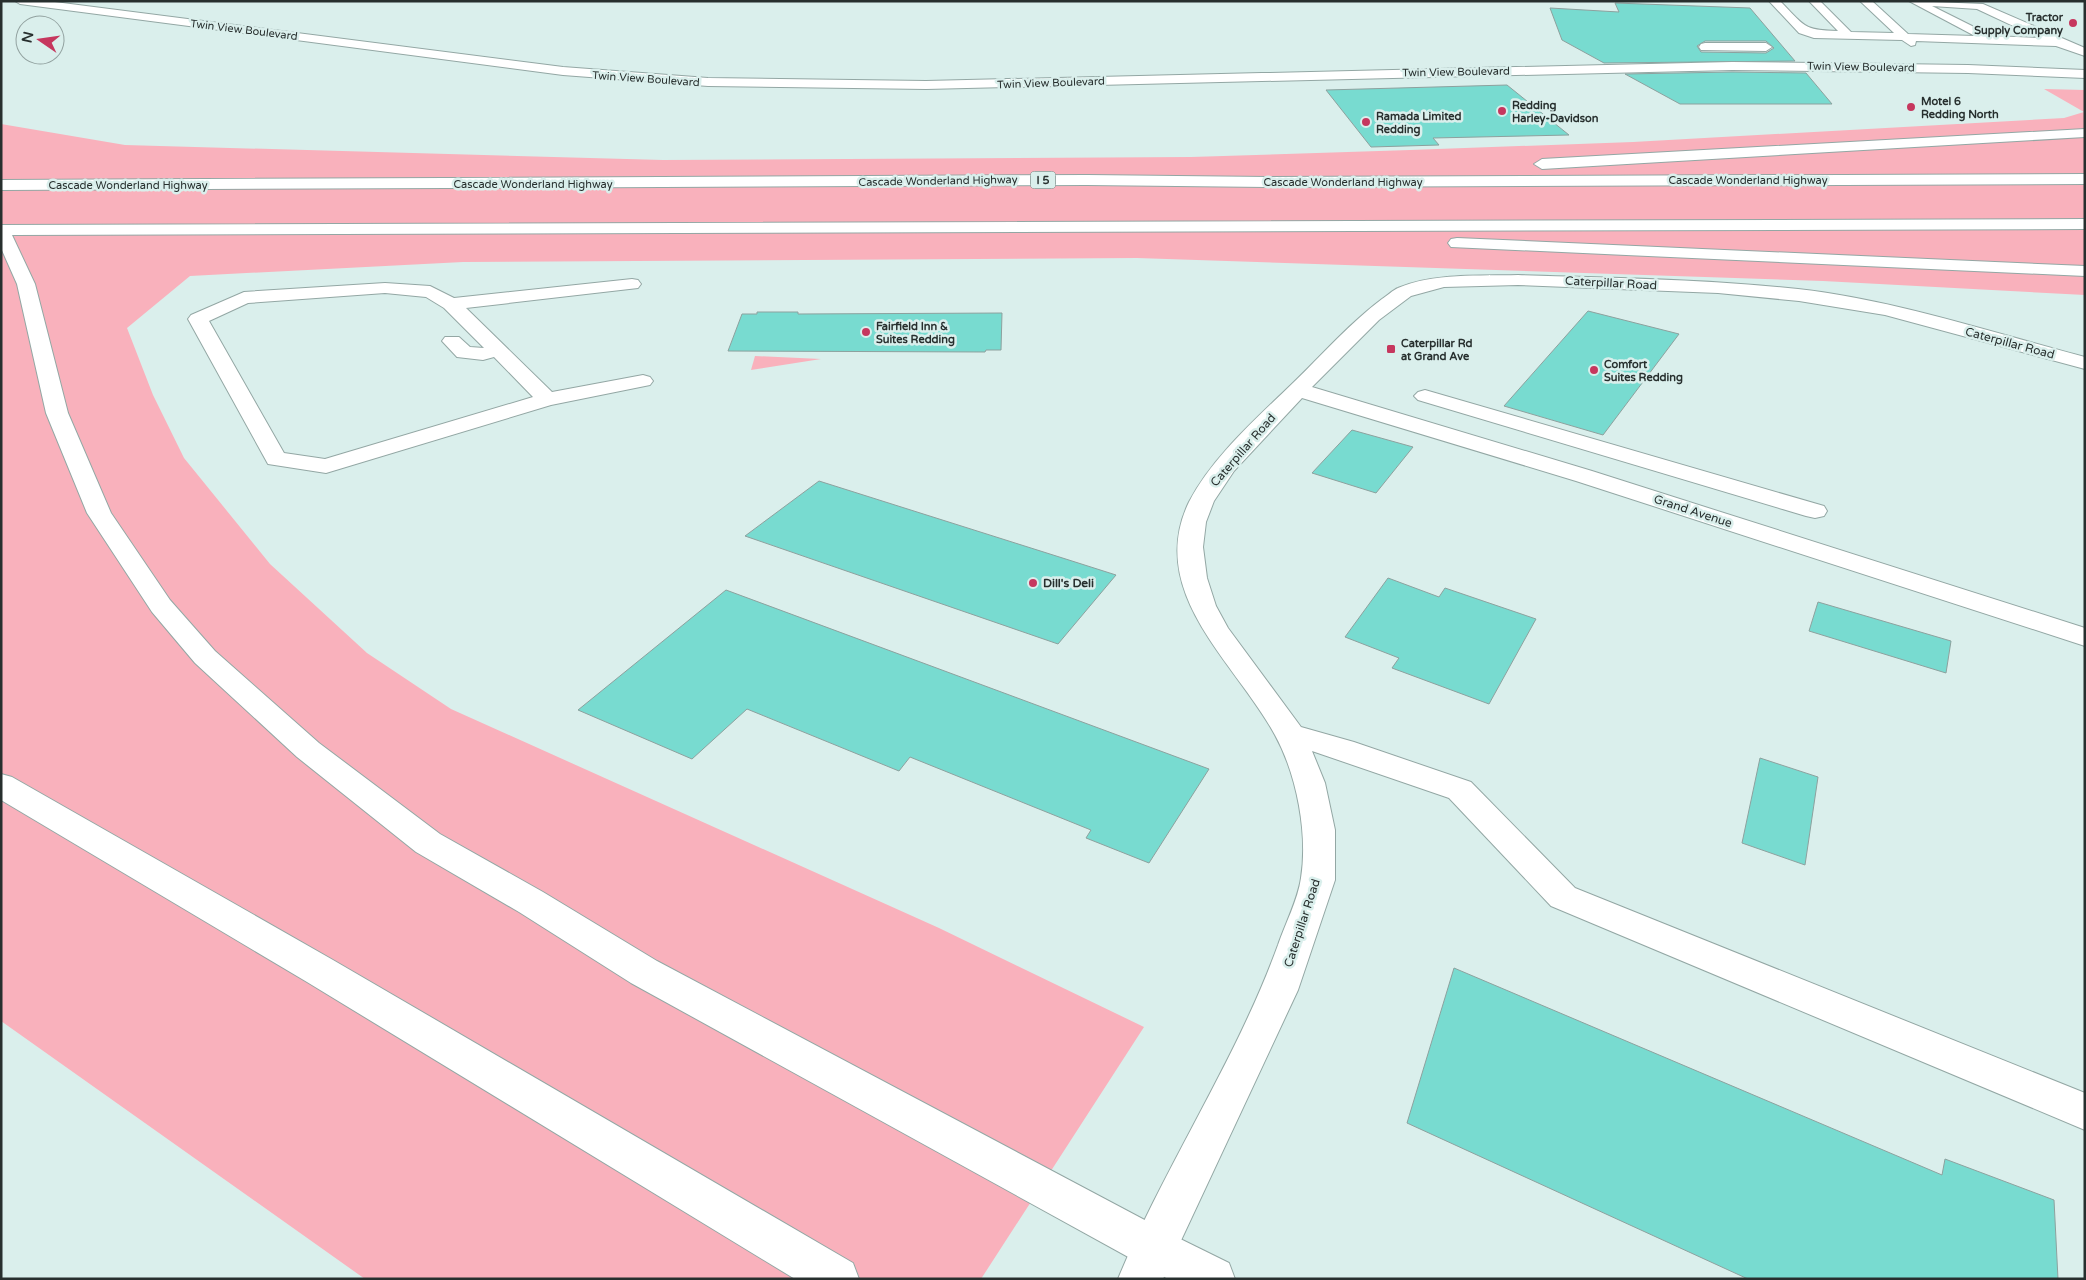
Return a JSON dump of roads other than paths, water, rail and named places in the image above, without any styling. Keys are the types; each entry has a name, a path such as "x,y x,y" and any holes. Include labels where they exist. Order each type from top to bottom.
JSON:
{"main road":[{"name":"Twin View Boulevard","path":"20,1 631,79 748,85 959,86 1668,66 2060,72 2079,85"},
{"path":"1774,1 1803,31 1997,42 2058,42"},
{"path":"1814,1 1848,35"},
{"path":"1865,1 1920,50 1901,49"},
{"path":"1909,1 1979,6 2058,42 2085,52"},
{"path":"1914,1 2060,72 2085,74"},
{"path":"1786,13 1828,15"},
{"path":"1705,47 1774,48"},
{"path":"1938,69 2079,85"},
{"path":"1528,164 2085,133"},
{"path":"1087,180 1189,174 1488,166"},
{"name":"Cascade Wonderland Highway","path":"1,185 1087,180 1276,182 2085,179"},
{"path":"1213,1279 1148,1264 644,972 531,902 428,843 308,750 205,657 161,606 99,513 57,413 26,284 7,241 1053,227 2085,224"},
{"path":"1053,227 1140,234 1691,252 2085,271"},
{"name":"Caterpillar Road","path":"1148,1264 1280,990 1318,880 1319,830 1309,783 1290,734 1212,622 1203,606 1194,578 1190,547 1194,522 1202,501 1212,483 1256,432 1372,316 1404,292 1444,282 1481,280 1718,288 1835,300 1916,317 2085,363"},
{"path":"454,307 632,284"},
{"path":"548,399 454,307 430,292 385,288 244,298 198,319 276,459 326,466 548,399 642,381"},
{"path":"454,307 444,331 464,353 483,354 498,350"},
{"name":"Grand Avenue","path":"1299,390 1584,476 2085,637"},
{"path":"1425,396 1815,511"},
{"path":"1290,734 1343,749 1460,790 1562,897 2085,1112"},
{"path":"1,785 320,971 837,1279"}],"place":[{"name":"Tractor Supply Company","path":"2073,23"},
{"name":"Motel 6 Redding North","path":"1911,107"},
{"name":"Redding Harley-Davidson","path":"1502,111"},
{"name":"Ramada Limited Redding","path":"1366,122"},
{"name":"Fairfield Inn & Suites Redding","path":"866,332"},
{"name":"Caterpillar Rd at Grand Ave","path":"1391,349"},
{"name":"Comfort Suites Redding","path":"1594,370"},
{"name":"Dill's Deli","path":"1033,583"}]}
